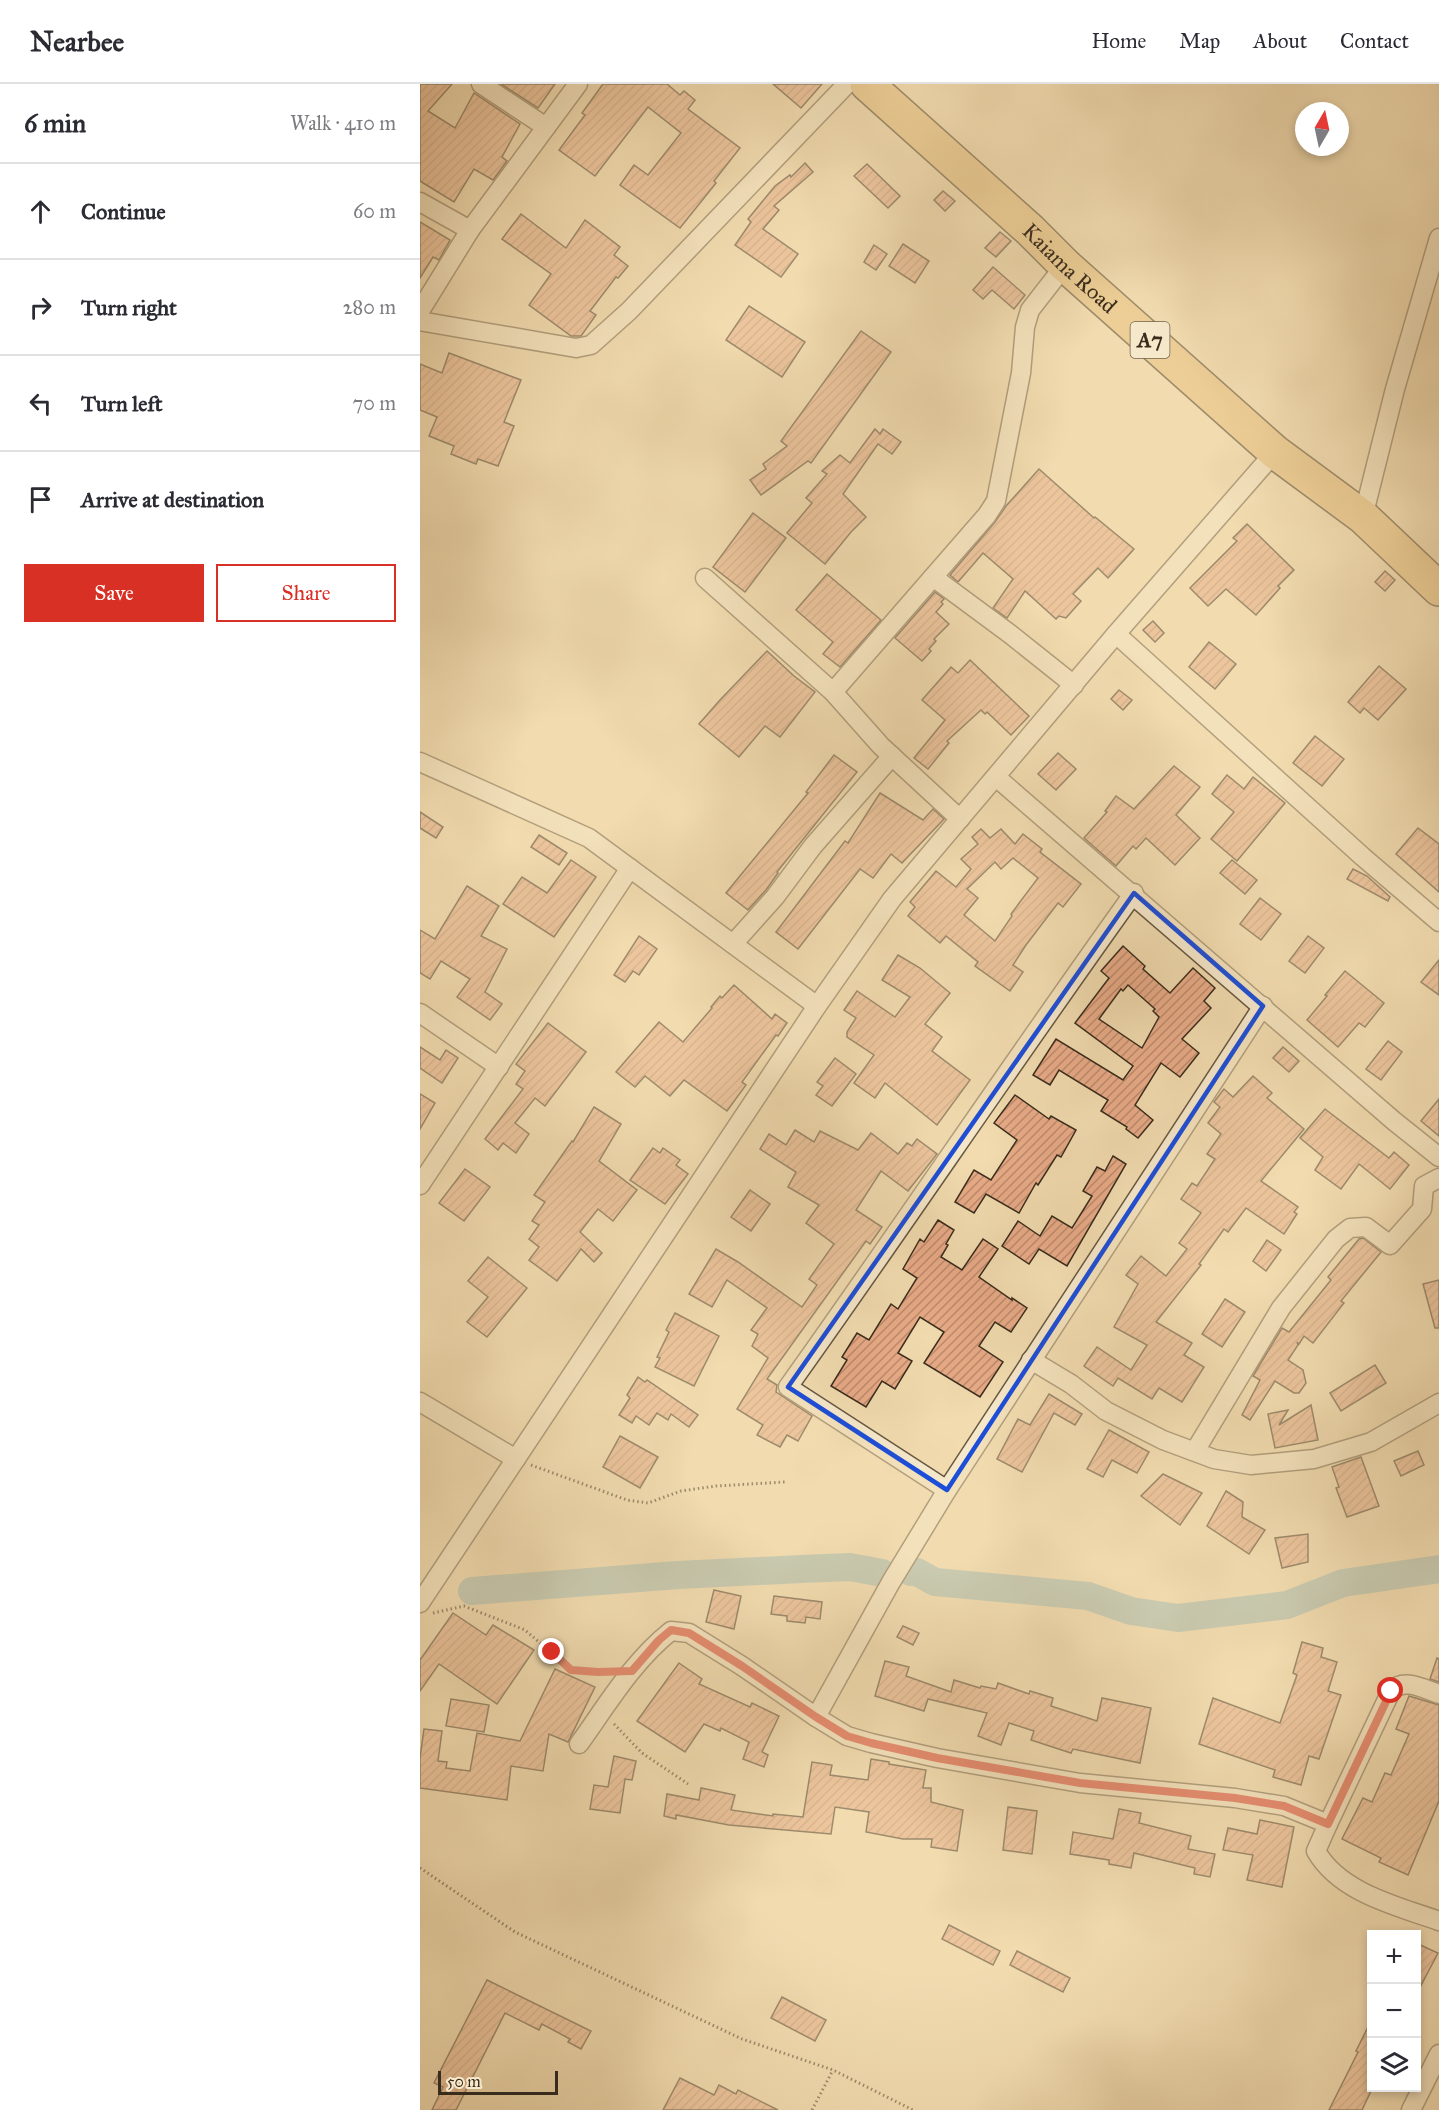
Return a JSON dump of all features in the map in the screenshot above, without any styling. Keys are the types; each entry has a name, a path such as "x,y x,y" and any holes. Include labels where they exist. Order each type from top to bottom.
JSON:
{"highway":[{"name":"Kaiama Road","path":"867,84 1275,452 1363,517 1439,589"}],"street":[{"path":"481,84 546,127"},
{"path":"420,311 470,230 578,84"},
{"path":"420,321 576,348 591,345 629,310 847,84"},
{"path":"420,202 470,230"},
{"path":"1363,517 1395,389 1439,238"},
{"path":"833,692 987,515 996,501 1021,373 1025,327 1030,310 1065,265"},
{"path":"425,1608 516,1459 817,1006 892,899 1116,634 1275,452"},
{"path":"933,577 1074,685"},
{"path":"705,578 833,692 892,756 960,819"},
{"path":"1116,634 1439,922"},
{"path":"734,944 775,897 813,846 892,756"},
{"path":"420,762 589,838 817,1006"},
{"path":"996,777 1134,893 1394,1121 1439,1157"},
{"path":"420,1185 630,868"},
{"path":"947,1490 788,1387 875,1265 1031,1036 1134,893"},
{"path":"816,1717 891,1582 947,1490 1263,1006"},
{"path":"420,1013 499,1067"},
{"path":"1195,1451 1281,1308 1336,1239 1350,1228 1366,1227 1390,1245 1422,1209 1424,1186 1439,1178"},
{"path":"1031,1360 1071,1384 1106,1411 1163,1440 1214,1459 1251,1465 1314,1459 1371,1442 1439,1403"},
{"path":"420,1402 516,1459"},
{"path":"579,1744 632,1671 659,1640 671,1630 689,1633 847,1736 937,1758 1080,1783 1245,1799 1284,1806 1328,1824"},
{"path":"1439,1694 1404,1683 1391,1691 1316,1851 1324,1864 1338,1877 1377,1898 1439,1921"},
{"path":"1411,2110 1439,2054"}],"path":[{"path":"516,1459 627,1500 648,1503 681,1491 716,1486 785,1482"},
{"path":"425,1608 464,1606 525,1630 571,1670 632,1671"},
{"path":"602,1712 642,1753 688,1784"},
{"path":"420,1868 514,1932 741,2039 833,2070 913,2110"},
{"path":"812,2110 833,2070"}],"highlighted area":[{"path":"1134,893 1263,1006 947,1490 788,1387"}],"building":[{"path":"420,84 452,84 428,111 455,128 474,93 520,124 502,157 507,161 493,180 474,169 454,202 420,181"},
{"path":"501,84 555,84 538,108"},
{"path":"603,84 667,84 680,95 684,91 695,100 688,109 740,148 680,228 620,185 634,165 648,175 681,133 648,107 595,176 559,150 585,115 582,113"},
{"path":"773,84 822,84 801,108"},
{"path":"805,163 813,172 774,206 779,210 763,229 798,254 781,277 735,245 751,222 748,219 775,186 790,175 791,177"},
{"path":"867,164 900,196 888,208 854,176"},
{"path":"943,191 955,201 945,211 934,200"},
{"path":"521,214 566,248 585,220 620,247 614,255 628,266 618,278 616,277 590,311 596,315 581,336 571,336 529,305 551,274 502,239"},
{"path":"420,222 450,240 439,260 433,257 420,278"},
{"path":"1000,232 1011,241 996,257 985,248"},
{"path":"903,244 929,261 915,283 889,266"},
{"path":"874,245 887,254 876,270 864,262"},
{"path":"993,267 1025,295 1014,309 992,290 983,299 973,290"},
{"path":"749,306 805,342 782,377 726,340"},
{"path":"861,331 891,352 811,463 808,461 761,495 750,480 766,469 763,464 787,446 781,441"},
{"path":"449,353 521,380 504,422 514,426 498,466 478,459 476,464 451,454 454,446 429,436 437,417 420,410 420,364 442,373"},
{"path":"875,429 880,434 883,429 901,442 892,454 878,444 843,494 866,517 825,564 787,533 812,503 806,498 827,474 822,471 840,455 850,463"},
{"path":"1039,469 1094,518 1134,549 1108,578 1098,568 1073,594 1081,601 1066,618 1059,616 1056,619 1025,591 1007,618 993,608 1013,579 983,553 958,582 950,575"},
{"path":"753,513 786,538 745,592 713,567"},
{"path":"1247,524 1294,570 1278,586 1280,588 1256,615 1226,589 1208,606 1190,588 1237,541 1233,538"},
{"path":"1385,571 1395,580 1385,591 1375,582"},
{"path":"827,574 881,620 840,667 823,654 833,642 796,610"},
{"path":"935,592 944,599 936,612 949,624 934,639 936,641 929,649 931,651 922,661 895,638"},
{"path":"1153,621 1164,633 1155,642 1143,630"},
{"path":"1209,642 1236,664 1215,689 1189,667"},
{"path":"767,651 815,692 780,737 765,726 739,757 699,724"},
{"path":"970,660 1029,716 1011,735 987,712 985,714 981,710 947,741 949,743 928,769 914,758 945,720 922,700 951,667 958,673"},
{"path":"1379,666 1406,689 1378,720 1364,708 1360,713 1348,702"},
{"path":"1119,690 1132,700 1123,710 1111,699"},
{"path":"1315,736 1344,759 1322,786 1293,763"},
{"path":"1058,753 1076,769 1056,790 1038,774"},
{"path":"834,755 857,772 748,910 726,893 808,793 806,792"},
{"path":"1174,766 1200,787 1176,815 1200,838 1175,865 1146,838 1136,849 1133,846 1116,866 1084,838 1107,812 1105,811 1116,796 1134,809"},
{"path":"1227,775 1244,789 1253,777 1285,803 1237,861 1211,839 1234,812 1212,794"},
{"path":"880,793 923,820 933,809 944,819 902,863 891,854 873,878 860,869 798,949 776,932 845,841 848,843"},
{"path":"420,812 443,827 436,838 420,828"},
{"path":"1418,828 1439,844 1439,892 1396,854"},
{"path":"981,829 990,838 1001,829 1015,844 1023,834 1042,849 1040,852 1081,884 1063,907 1058,903 1026,945 1013,965 1023,972 1010,991 975,966 978,962 946,936 940,943 908,916 915,907 910,902 936,871 956,887 971,869 961,859 978,844 972,837","holes":["1013,858 1038,878 1011,914 1012,916 995,941 964,915 978,898 967,889 995,862 1001,869"]},
{"path":"539,835 567,853 559,865 531,847"},
{"path":"571,860 596,877 554,937 503,904 522,877 547,893"},
{"path":"1232,860 1257,880 1245,894 1220,873"},
{"path":"1353,869 1367,876 1390,897 1388,901 1347,879"},
{"path":"467,886 499,906 481,936 507,949 485,992 502,1004 490,1020 457,997 470,979 441,961 430,979 420,973 420,930 435,939"},
{"path":"1260,898 1281,914 1261,940 1240,924"},
{"path":"639,936 657,949 639,975 633,971 625,982 614,975"},
{"path":"1308,936 1324,948 1305,973 1289,961"},
{"path":"1123,946 1145,966 1143,969 1170,993 1193,968 1215,988 1204,1001 1211,1008 1182,1039 1199,1053 1180,1077 1161,1063 1135,1105 1153,1120 1138,1138 1126,1129 1127,1127 1101,1111 1108,1100 1059,1070 1050,1085 1033,1075 1056,1039 1123,1080 1133,1066 1075,1023 1109,978 1101,971","holes":["1128,985 1155,1009 1153,1011 1159,1017 1142,1048 1099,1019 1121,989 1123,991"]},
{"path":"898,955 920,968 950,993 925,1024 942,1037 932,1051 970,1080 937,1125 885,1083 875,1098 854,1083 874,1055 847,1037 847,1032 856,1018 844,1010 857,991 895,1017 910,997 882,980"},
{"path":"1439,960 1439,995 1421,982"},
{"path":"1345,971 1384,1003 1365,1027 1359,1023 1338,1047 1307,1020"},
{"path":"734,985 772,1019 775,1014 787,1023 742,1082 746,1085 727,1111 684,1080 670,1096 645,1076 635,1087 616,1072 659,1022 683,1042 720,996 722,998"},
{"path":"548,1023 586,1052 545,1106 535,1098 515,1123 529,1134 516,1153 503,1143 498,1150 485,1139 523,1089 516,1084 525,1071 516,1064"},
{"path":"1388,1041 1402,1052 1381,1080 1366,1069"},
{"path":"420,1047 440,1060 446,1050 458,1058 442,1083 420,1068"},
{"path":"1283,1047 1299,1061 1289,1072 1273,1058"},
{"path":"835,1058 856,1074 832,1106 816,1095 823,1086 817,1082"},
{"path":"1253,1076 1272,1093 1267,1098 1304,1129 1261,1181 1298,1207 1294,1212 1297,1214 1284,1234 1246,1208 1228,1232 1224,1229 1199,1264 1201,1265 1156,1322 1192,1343 1184,1355 1204,1367 1182,1402 1159,1388 1152,1399 1118,1378 1113,1386 1084,1366 1097,1347 1131,1370 1147,1345 1114,1327 1138,1284 1126,1275 1141,1256 1166,1276 1187,1249 1179,1243 1201,1213 1181,1199 1192,1183 1197,1186 1215,1159 1207,1154 1221,1134 1208,1123 1220,1107 1214,1102 1224,1089 1233,1097"},
{"path":"420,1094 435,1103 420,1129"},
{"path":"1015,1095 1049,1119 1051,1116 1076,1130 1061,1157 1057,1155 1038,1185 1036,1183 1019,1213 986,1194 974,1213 955,1202 974,1170 991,1180 1017,1140 994,1123"},
{"path":"1439,1099 1439,1136 1421,1121"},
{"path":"594,1107 621,1124 599,1161 637,1190 613,1221 598,1209 580,1232 602,1253 594,1262 581,1249 557,1281 529,1260 539,1247 529,1239 539,1225 532,1221 545,1202 534,1195 573,1142"},
{"path":"1325,1109 1389,1158 1394,1152 1409,1165 1390,1189 1359,1164 1341,1189 1315,1170 1323,1157 1300,1138"},
{"path":"795,1130 814,1142 820,1131 858,1150 871,1133 898,1154 907,1143 912,1146 917,1139 937,1154 908,1191 881,1171 856,1210 882,1227 870,1244 866,1241 767,1379 777,1385 776,1392 812,1416 798,1441 787,1435 780,1447 757,1435 763,1425 737,1409 768,1358 752,1346 758,1334 751,1330 767,1308 727,1280 712,1307 689,1294 716,1249 802,1307 817,1285 809,1279 834,1244 806,1223 819,1205 788,1187 796,1172 760,1149 769,1134 786,1145"},
{"path":"653,1148 660,1153 663,1148 680,1160 676,1165 688,1174 665,1204 630,1180"},
{"path":"1113,1156 1126,1164 1067,1266 1039,1249 1029,1264 1002,1246 1018,1221 1040,1236 1052,1216 1072,1228 1092,1196 1083,1191 1097,1167 1105,1171"},
{"path":"465,1169 490,1187 464,1221 439,1203"},
{"path":"750,1190 770,1204 751,1231 731,1217"},
{"path":"938,1220 954,1230 941,1257 962,1270 983,1239 998,1249 979,1277 1027,1308 1011,1332 995,1322 979,1346 1003,1362 980,1397 924,1363 944,1332 920,1317 898,1353 912,1361 895,1389 882,1381 866,1407 831,1386 847,1360 842,1357 857,1333 869,1340 891,1304 898,1309 917,1278 903,1269 920,1239 924,1242"},
{"path":"1363,1238 1381,1252 1341,1301 1344,1303 1313,1343 1304,1336 1299,1344 1297,1342 1298,1345 1288,1360 1303,1370 1306,1383 1299,1393 1294,1393 1275,1381 1250,1420 1242,1415 1260,1380 1253,1376 1282,1328 1289,1332 1331,1280 1328,1277 1359,1239"},
{"path":"1267,1240 1281,1250 1266,1271 1253,1261"},
{"path":"488,1257 527,1288 487,1337 467,1322 488,1297 468,1281"},
{"path":"1439,1280 1439,1328 1435,1328 1423,1284"},
{"path":"1225,1299 1245,1312 1222,1347 1202,1334"},
{"path":"675,1313 719,1336 694,1386 655,1367 660,1358 657,1357 669,1332 666,1330"},
{"path":"1375,1365 1386,1383 1341,1411 1330,1393"},
{"path":"638,1377 645,1382 647,1380 698,1415 689,1427 671,1414 668,1420 657,1413 649,1425 636,1416 632,1423 619,1415 630,1398 627,1395"},
{"path":"1049,1394 1082,1414 1075,1425 1054,1413 1022,1472 997,1459 1018,1419 1030,1425"},
{"path":"1311,1405 1318,1440 1275,1448 1268,1414 1288,1410 1279,1425"},
{"path":"1109,1430 1149,1452 1137,1473 1112,1460 1103,1477 1087,1469"},
{"path":"620,1436 658,1457 640,1488 603,1467"},
{"path":"1418,1451 1424,1465 1401,1476 1394,1461"},
{"path":"1361,1457 1379,1506 1347,1517 1336,1488 1339,1487 1332,1467"},
{"path":"1163,1474 1202,1493 1180,1525 1141,1496"},
{"path":"1226,1491 1243,1502 1242,1517 1265,1530 1249,1554 1207,1526"},
{"path":"1308,1534 1308,1562 1282,1568 1275,1538"},
{"path":"714,1590 741,1596 734,1629 706,1622"},
{"path":"774,1596 822,1602 820,1619 806,1617 805,1623 787,1621 787,1616 771,1614"},
{"path":"453,1613 486,1635 493,1625 534,1650 497,1704 439,1664 420,1691 420,1660"},
{"path":"903,1626 919,1633 913,1645 897,1637"},
{"path":"1302,1642 1323,1648 1321,1657 1337,1662 1328,1691 1341,1695 1319,1759 1309,1756 1301,1785 1273,1777 1275,1770 1199,1744 1213,1698 1280,1723 1297,1675 1293,1673"},
{"path":"1437,1658 1439,1659 1439,1682 1430,1679"},
{"path":"885,1661 909,1667 906,1676 951,1692 954,1680 980,1688 981,1686 996,1689 998,1683 1029,1694 1030,1691 1053,1698 1051,1706 1097,1721 1102,1698 1151,1708 1140,1763 1073,1749 1071,1753 1031,1740 1034,1731 1009,1723 1001,1745 978,1736 987,1713 928,1699 924,1711 875,1696"},
{"path":"679,1663 702,1679 699,1684 750,1707 752,1703 779,1716 762,1752 768,1755 764,1767 743,1759 749,1742 721,1728 720,1731 704,1724 685,1752 637,1721"},
{"path":"555,1669 595,1687 568,1742 549,1734 543,1771 511,1766 507,1800 420,1788 420,1758 424,1729 442,1731 438,1761 447,1762 446,1768 470,1771 477,1733 520,1741"},
{"path":"1409,1696 1439,1705 1439,1801 1408,1875 1379,1862 1381,1858 1342,1839 1363,1798 1372,1802 1385,1773 1391,1775 1409,1734 1396,1729"},
{"path":"451,1699 489,1705 484,1732 446,1726"},
{"path":"614,1756 636,1761 632,1780 625,1779 620,1813 590,1809 594,1785 608,1787"},
{"path":"871,1759 926,1770 923,1788 931,1788 931,1802 963,1810 957,1851 931,1847 932,1839 903,1839 866,1832 869,1812 835,1807 831,1834 729,1825 676,1815 676,1819 664,1816 667,1794 699,1800 701,1788 735,1795 731,1810 773,1816 773,1814 803,1817 812,1762 832,1765 830,1775 868,1780"},
{"path":"1008,1807 1037,1811 1032,1854 1003,1850"},
{"path":"1119,1809 1141,1813 1139,1823 1191,1836 1188,1849 1215,1854 1210,1877 1194,1874 1195,1868 1134,1853 1131,1868 1109,1864 1109,1860 1070,1854 1073,1832 1113,1839"},
{"path":"1260,1820 1294,1827 1282,1887 1247,1880 1253,1855 1223,1850 1228,1828 1257,1834"},
{"path":"949,1925 1000,1951 993,1965 942,1939"},
{"path":"1421,1945 1438,1953 1421,1985"},
{"path":"1017,1951 1070,1978 1063,1992 1010,1965"},
{"path":"487,1980 591,2031 581,2049 568,2042 570,2039 542,2024 539,2030 505,2013 456,2110 432,2110 443,2087 434,2083"},
{"path":"782,1997 826,2020 815,2041 771,2018"},
{"path":"1367,2029 1367,2092 1371,2092 1362,2110 1329,2110 1358,2052 1356,2051"},
{"path":"680,2078 714,2095 719,2085 736,2094 738,2090 778,2110 663,2110"}],"waterway":[{"path":"472,1591 678,1575 801,1569 850,1567 882,1573"},
{"path":"911,1572 917,1572 935,1582 1088,1596 1131,1611 1178,1618 1287,1605 1343,1583 1439,1569"}],"route":[{"path":"552,1652 571,1670 632,1671 659,1640 671,1630 689,1633 847,1736 937,1758 1080,1783 1235,1798 1284,1806 1328,1824 1391,1691"}]}
